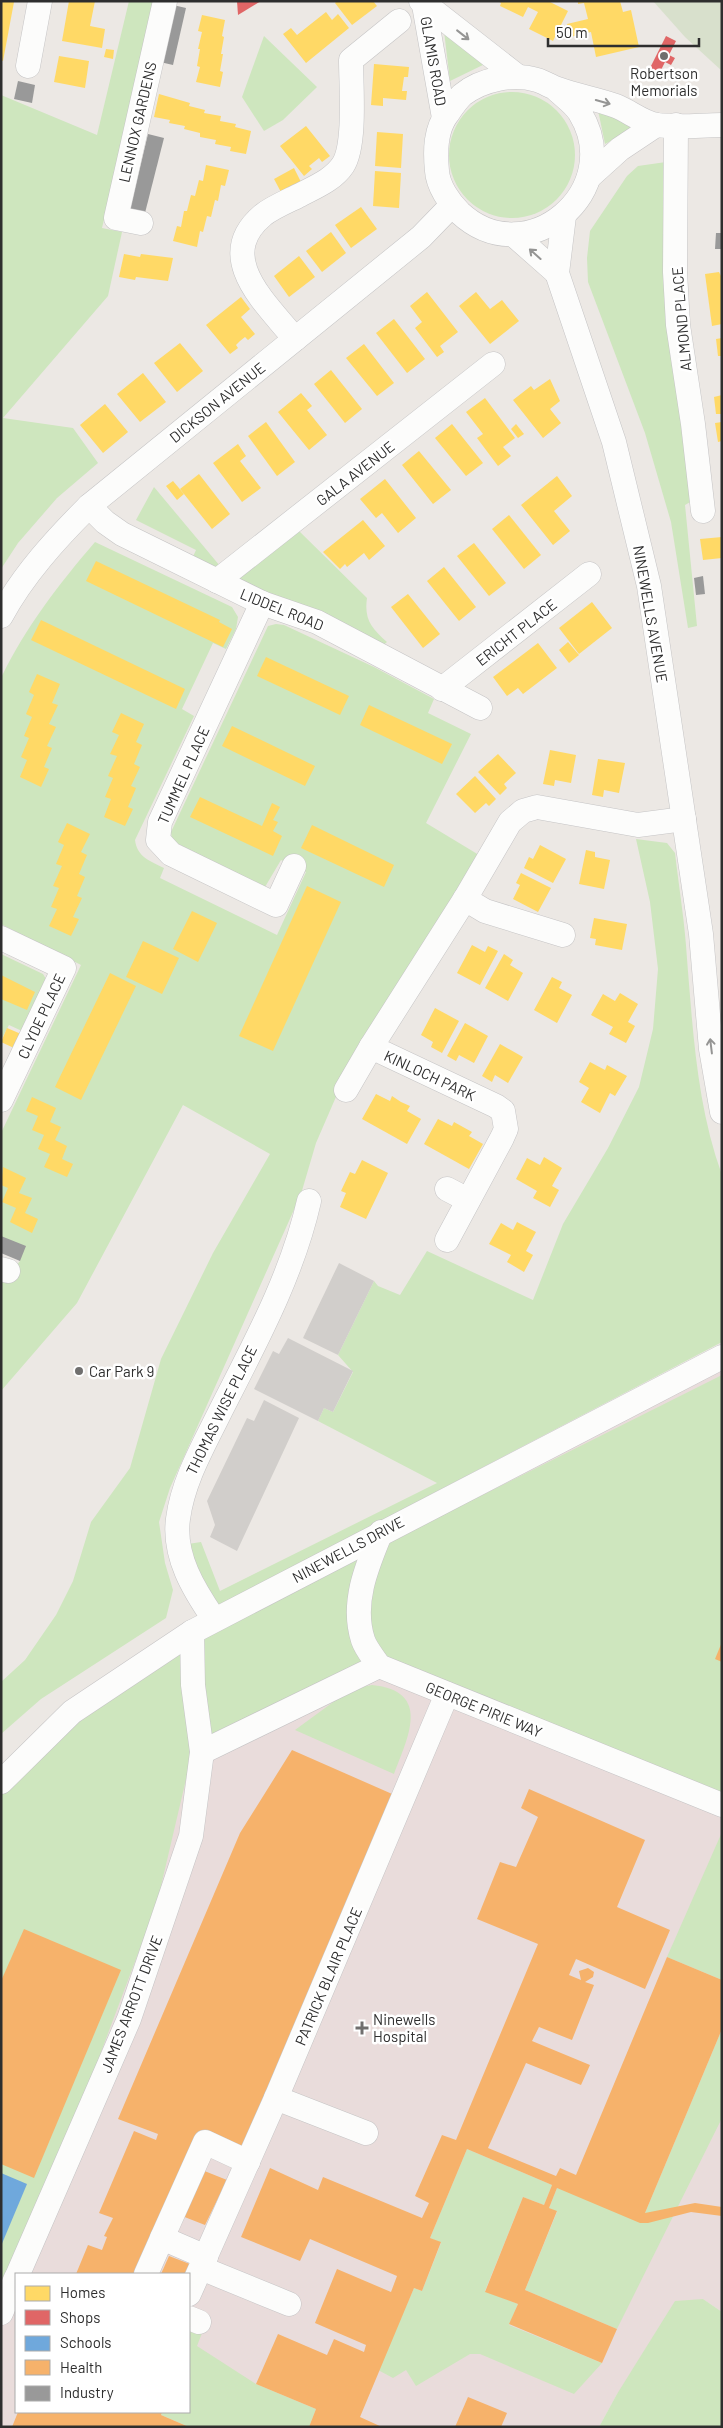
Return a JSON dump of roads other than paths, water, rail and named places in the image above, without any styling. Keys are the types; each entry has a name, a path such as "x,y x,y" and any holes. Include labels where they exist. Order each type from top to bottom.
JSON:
{"street":[{"path":"28,66 40,1"},
{"name":"LENNOX GARDENS","path":"141,223 116,218 165,1"},
{"name":"GLAMIS ROAD","path":"422,3 517,76"},
{"name":"GLAMIS ROAD","path":"422,3 444,118"},
{"path":"295,339 250,284 242,260 246,234 264,214 329,180 343,165 350,145 351,60 398,22"},
{"name":"GLAMIS ROAD","path":"666,125 620,149 590,177 579,198 564,216 540,230 514,235 490,231 469,221 452,205 437,178 435,147 444,118 462,95 488,81 517,76 538,80 556,89 616,106 666,125 722,125"},
{"name":"GLAMIS ROAD","path":"556,89 580,112 591,144 590,177"},
{"name":"ALMOND PLACE","path":"666,125 678,325 704,511"},
{"name":"DICKSON AVENUE","path":"1,616 30,572 57,538 89,506 421,236 452,205"},
{"name":"NINEWELLS AVENUE","path":"564,216 557,273 614,442 649,586 701,934 710,1049 722,1112"},
{"name":"NINEWELLS AVENUE","path":"514,235 557,273"},
{"name":"GALA AVENUE","path":"217,581 493,364"},
{"name":"LIDDEL ROAD","path":"89,506 104,522 122,534 262,603 317,622 480,708"},
{"name":"ERICHT PLACE","path":"442,689 589,574"},
{"name":"TUMMEL PLACE","path":"262,603 160,822 158,840 171,854 276,905 294,866"},
{"name":"KINLOCH PARK","path":"447,1240 504,1134 506,1129 503,1111 372,1048 465,899 510,822 523,811 536,807 638,825 684,819"},
{"path":"465,899 485,911 563,935"},
{"name":"NINEWELLS AVENUE","path":"701,934 722,1000"},
{"name":"CLYDE PLACE","path":"1,938 64,968 1,1100"},
{"path":"346,1090 372,1048"},
{"path":"447,1189 468,1200"},
{"name":"THOMAS WISE PLACE","path":"214,1620 193,1588 186,1572 180,1555 177,1520 187,1480 275,1303 304,1226 309,1201"},
{"name":"NINEWELLS DRIVE","path":"1,1782 72,1712 192,1632 381,1532 722,1357"},
{"path":"202,1752 379,1666 364,1641 360,1622 360,1592 368,1564 381,1532"},
{"name":"JAMES ARROTT DRIVE","path":"18,2273 129,2019 191,1836 202,1752 193,1685 192,1632"},
{"name":"GEORGE PIRIE WAY","path":"379,1666 722,1805"},
{"name":"PATRICK BLAIR PLACE","path":"190,2292 276,2098 448,1694"},
{"path":"276,2098 366,2133"},
{"path":"146,2273 205,2142 248,2162"},
{"path":"162,2238 203,2263 289,2304"},
{"path":"1,2313 15,2280"}],"place":[{"name":"Robertson Memorials","path":"664,56"},
{"name":"Car Park 9","path":"79,1371"},
{"name":"Ninewells Hospital","path":"362,2028"}]}
